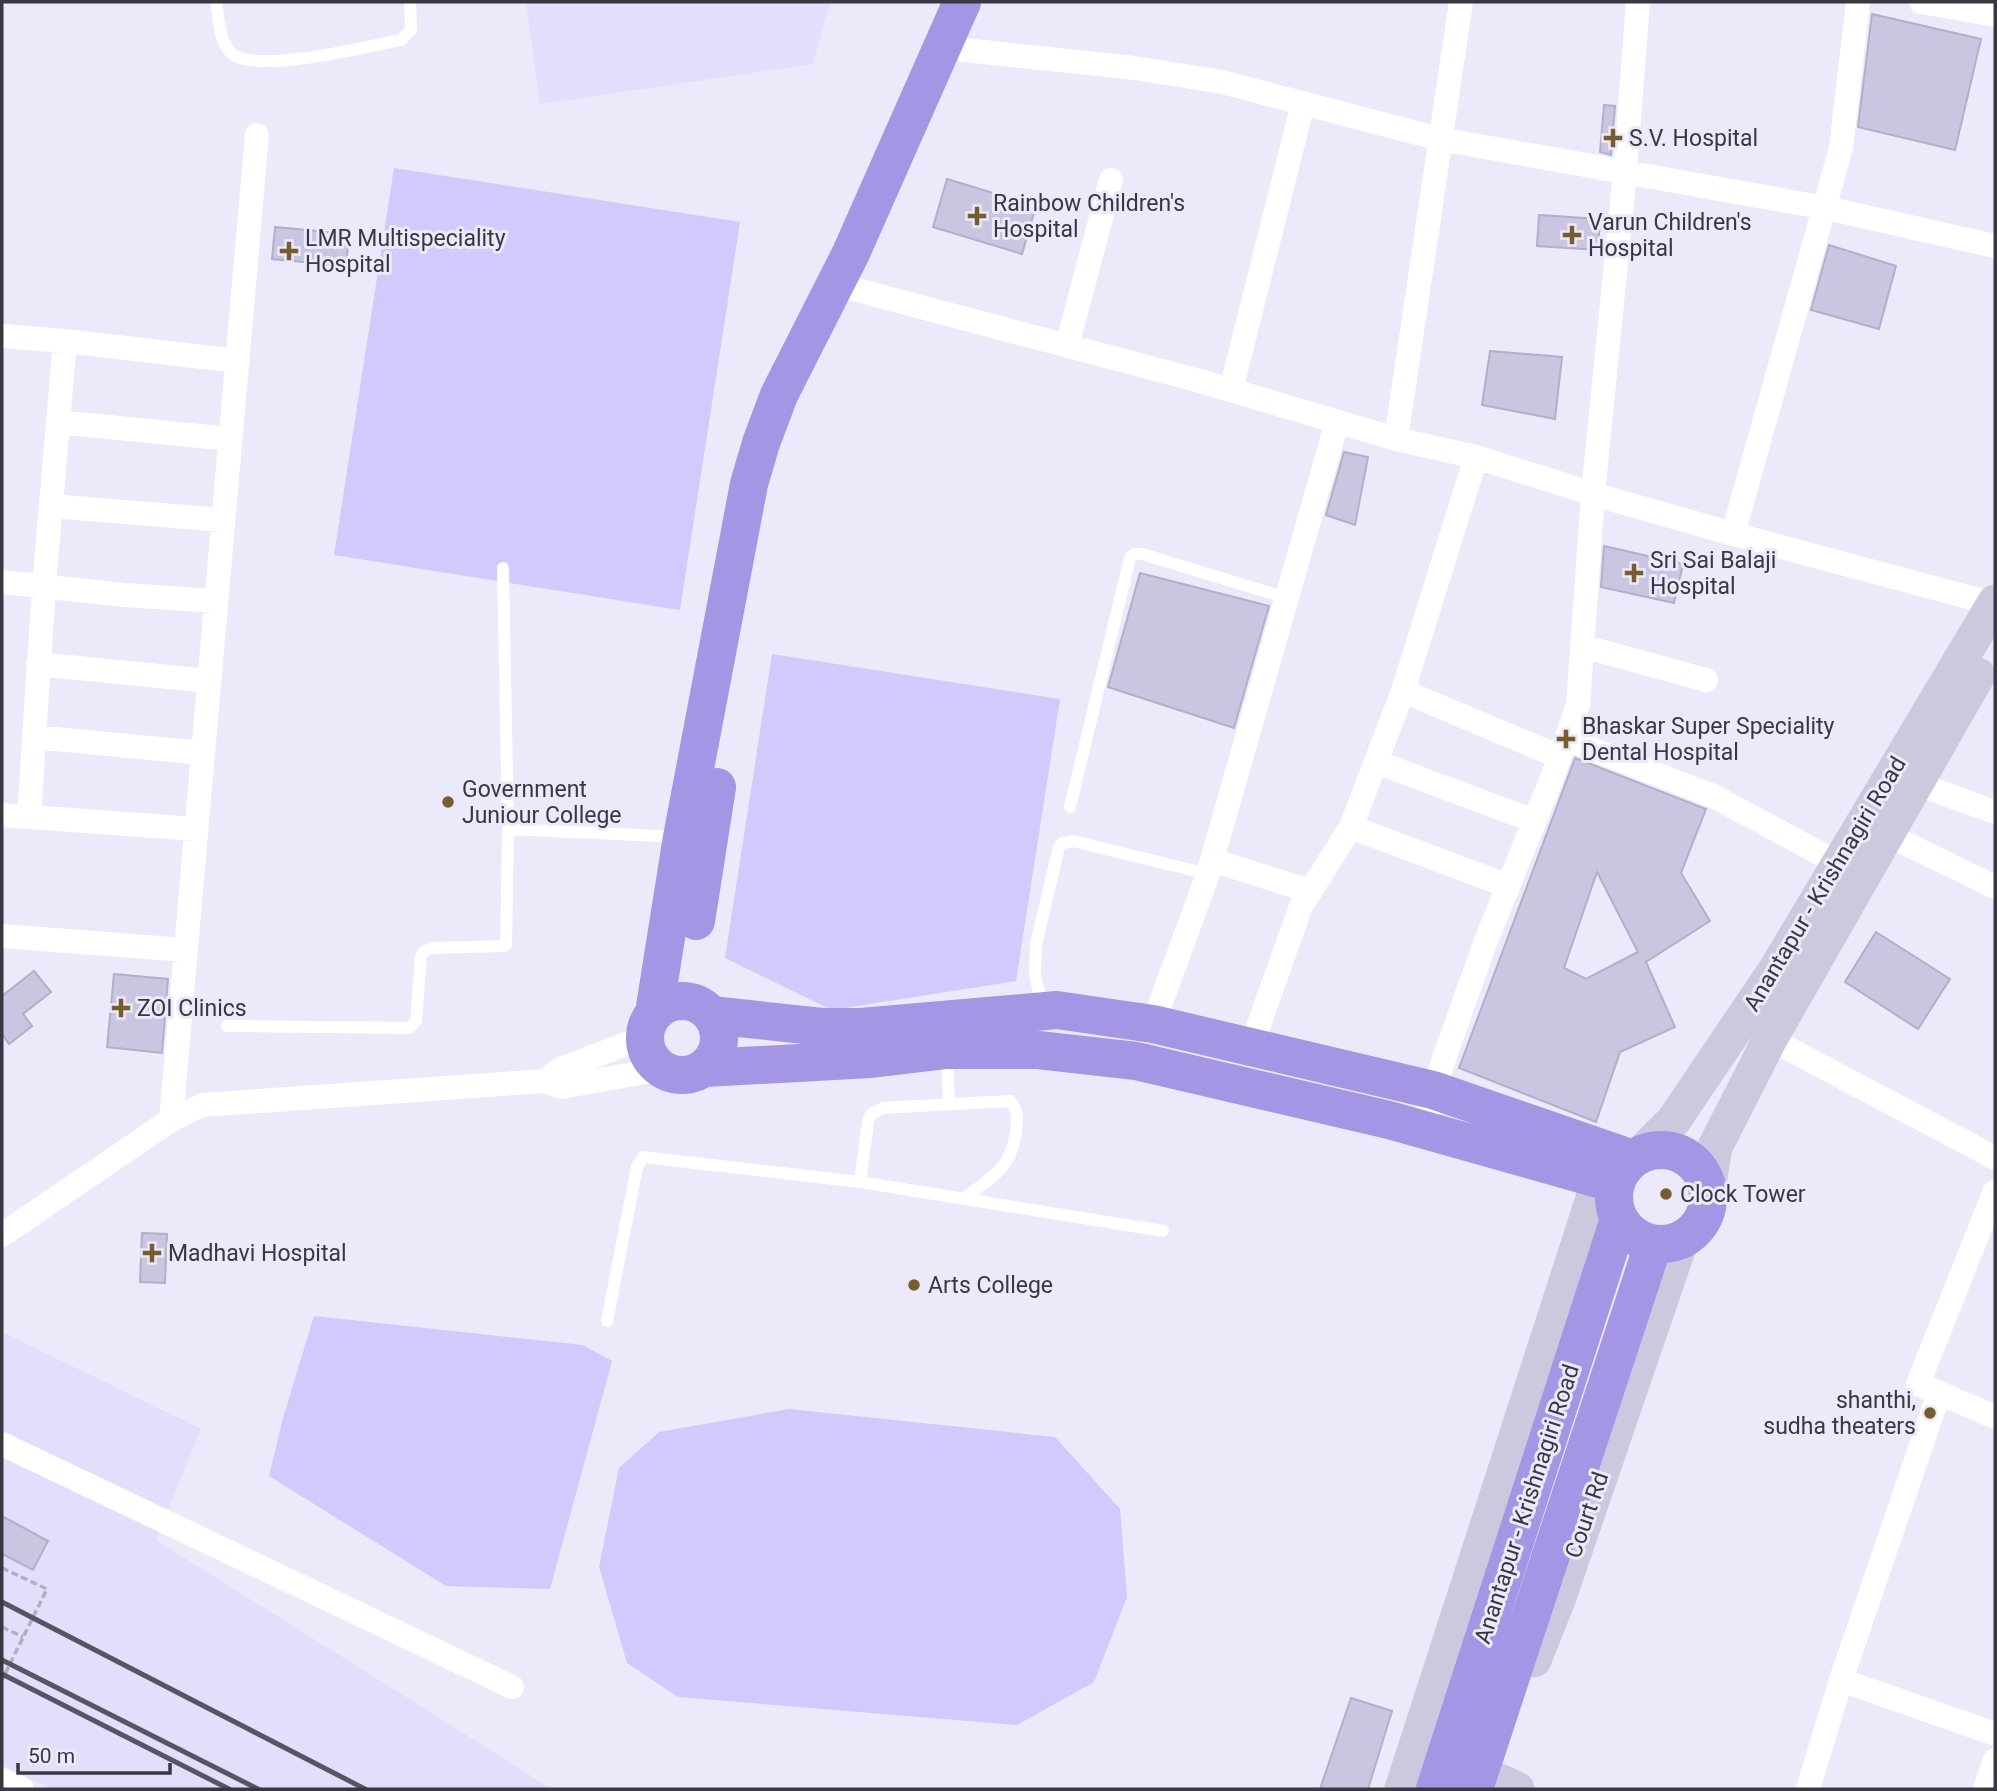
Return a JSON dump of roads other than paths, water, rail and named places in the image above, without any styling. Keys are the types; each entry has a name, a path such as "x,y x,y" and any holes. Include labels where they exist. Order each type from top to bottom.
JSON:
{"highway":[{"path":"671,1027 728,718 776,478 787,436 962,2"},
{"path":"671,1027 717,1025 718,1049 705,1068 683,1076 671,1074 671,1027 682,837 752,474 761,443 779,395 847,287 985,2"},
{"path":"1041,1031 1057,1010 1153,1024 1433,1090 1621,1180"},
{"path":"671,1027 822,1027 946,1035 1041,1031 1136,1061 1389,1120 1422,1131 1621,1180"},
{"path":"705,1068 871,1059 946,1035"},
{"path":"1621,1180 1653,1150 1668,1150 1682,1154 1699,1169 1708,1188"},
{"path":"1495,1787 1667,1243 1639,1240 1628,1231 1621,1180"},
{"name":"Anantapur - Krishnagiri Road","path":"1435,1789 1621,1180"},
{"name":"Anantapur - Krishnagiri Road","path":"1667,1243 1693,1233 1703,1220 1708,1205 1708,1188"}],"main road":[{"name":"Anantapur - Krishnagiri Road","path":"1621,1180 1674,1120 1776,969 1995,603"},
{"name":"Anantapur - Krishnagiri Road","path":"1708,1188 1715,1147 1770,1039 1995,645"},
{"path":"1402,1789 1621,1180"}],"street":[{"path":"1396,439 1461,2"},
{"path":"1422,1131 1433,1090 1485,943 1535,821 1578,705 1593,494 1625,172 1638,2"},
{"path":"1733,534 1841,148 1858,2"},
{"path":"1921,2 1995,15"},
{"path":"964,50 1148,70 1222,82 1440,139 1826,208 1995,246"},
{"path":"1231,390 1303,103"},
{"path":"171,1120 257,135"},
{"path":"1066,346 1111,180"},
{"path":"847,287 1231,390 1396,439 1476,457 1733,534 1995,603"},
{"path":"2,336 238,361"},
{"path":"29,817 38,664 65,341"},
{"path":"58,422 230,439"},
{"path":"1153,1024 1210,867 1338,422"},
{"path":"1251,1047 1301,906 1351,827 1376,762 1403,691 1476,457"},
{"path":"51,506 223,520"},
{"path":"2,582 216,601"},
{"path":"1582,646 1706,680"},
{"path":"38,664 209,681"},
{"path":"1403,691 1563,748 1713,796 1838,863"},
{"path":"34,737 203,753"},
{"path":"1376,762 1535,821"},
{"path":"1917,784 1995,812"},
{"path":"2,815 196,828"},
{"path":"1351,827 1508,886"},
{"path":"1888,835 1995,887"},
{"path":"1210,867 1310,891"},
{"path":"2,936 185,950"},
{"path":"2,1235 171,1120 202,1105 545,1081 562,1087 671,1027"},
{"path":"545,1081 560,1069 671,1027"},
{"path":"1770,1039 1995,1158"},
{"path":"1995,1191 1918,1384 1995,1417"},
{"path":"1808,1789 1841,1680 1939,1393"},
{"path":"2,1444 512,1687"},
{"path":"1841,1680 1995,1734"},
{"path":"1985,1789 1995,1760"},
{"path":"2,1780 22,1789"}],"lane":[{"path":"216,2 221,31 229,51 238,58 254,62 307,58 401,40 411,30 411,2"},
{"path":"1070,807 1130,558 1134,554 1142,554 1287,598"},
{"path":"227,1026 409,1028 416,1020 423,952 433,948 504,946 508,942 503,568"},
{"path":"508,829 682,837"},
{"path":"1041,1031 1035,974 1036,944 1062,843 1073,841 1210,867"},
{"path":"946,1035 949,1103"},
{"path":"860,1182 868,1122 876,1110 1010,1101 1018,1116 1011,1157 1001,1169 965,1198"},
{"path":"607,1321 637,1167 643,1157 860,1182 1163,1231"}],"railway":[{"path":"2,1602 365,1789"},
{"path":"2,1660 258,1789"},
{"path":"2,1674 229,1789"}],"place":[{"name":"S.V. Hospital","path":"1613,138"},
{"name":"Rainbow Children's Hospital","path":"977,216"},
{"name":"Varun Children's Hospital","path":"1572,235"},
{"name":"LMR Multispeciality Hospital","path":"289,251"},
{"name":"Sri Sai Balaji Hospital","path":"1634,573"},
{"name":"Bhaskar Super Speciality Dental Hospital","path":"1566,739"},
{"name":"Government Juniour College","path":"448,802"},
{"name":"ZOI Clinics","path":"121,1008"},
{"name":"Clock Tower","path":"1666,1194"},
{"name":"Madhavi Hospital","path":"152,1253"},
{"name":"Arts College","path":"914,1285"},
{"name":"shanthi, sudha theaters","path":"1930,1413"}]}
